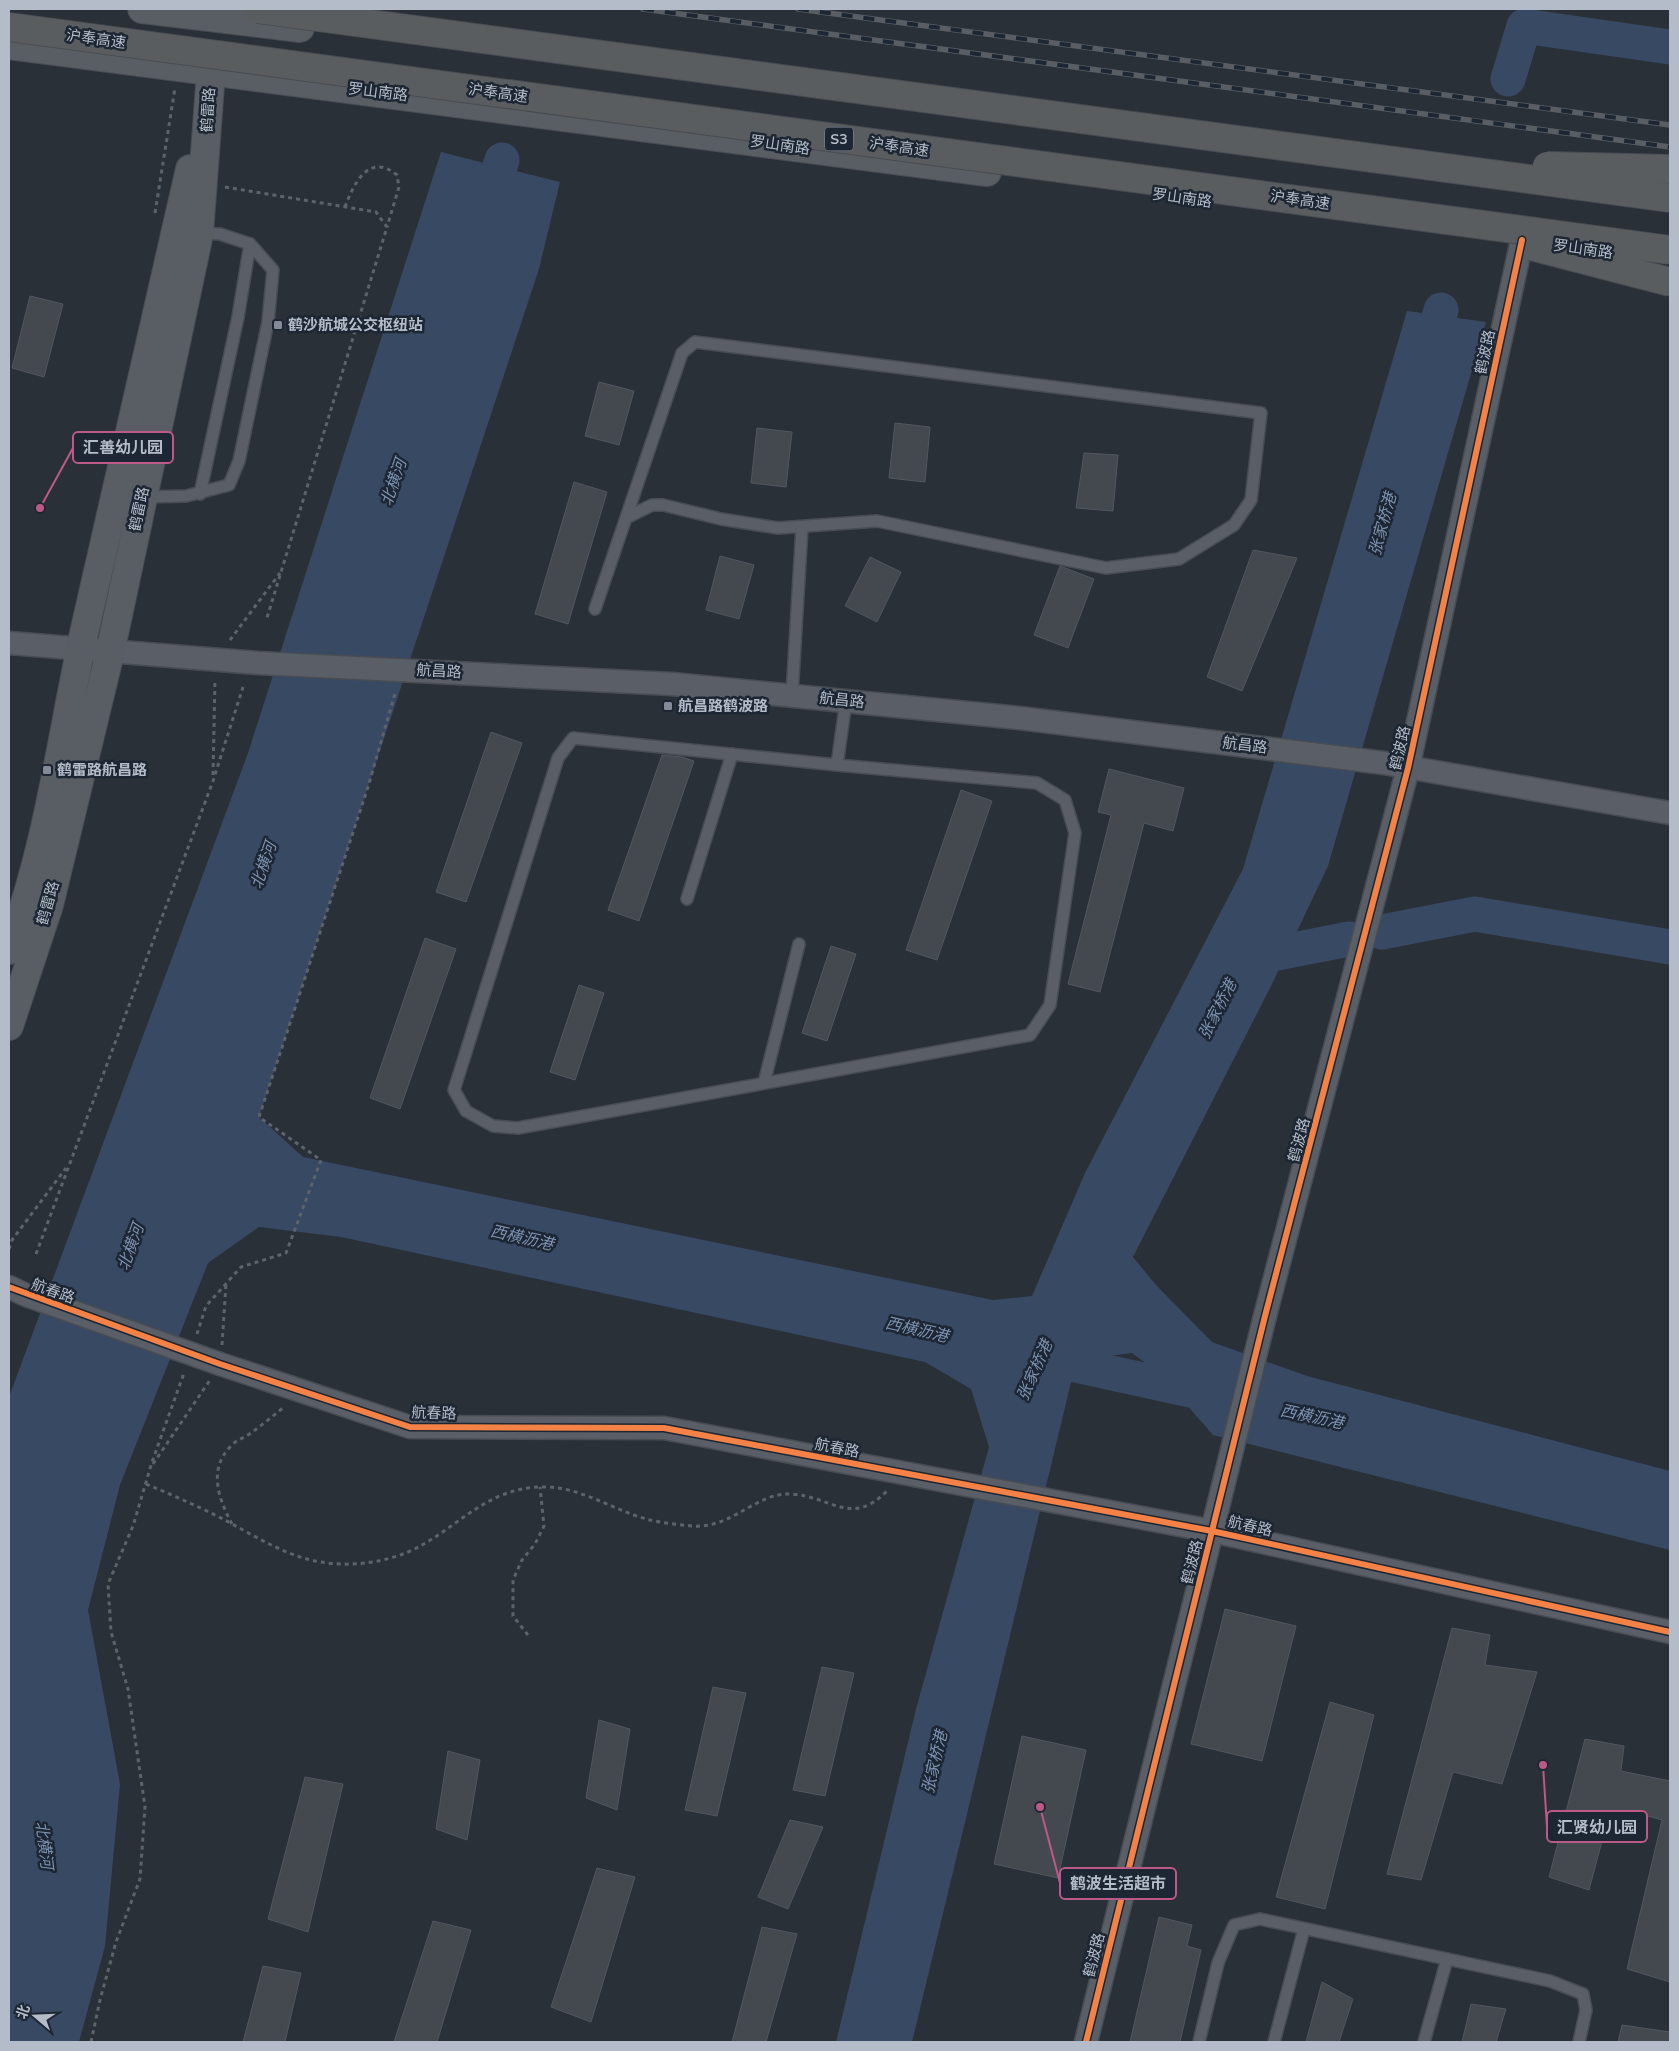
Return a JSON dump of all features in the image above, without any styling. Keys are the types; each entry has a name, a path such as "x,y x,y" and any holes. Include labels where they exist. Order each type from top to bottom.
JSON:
{"highway":[{"path":"258,9 1670,198"},
{"name":"沪奉高速","path":"9,27 1670,250"},
{"path":"1415,164 1670,169"},
{"path":"1408,215 1670,282"}],"main road":[{"path":"142,9 221,14 1451,156 1670,186"},
{"path":"211,72 221,14"},
{"name":"罗山南路","path":"9,45 178,68 448,100 1423,230 1522,240 1670,261"},
{"name":"鹤雷路","path":"9,950 26,906 58,773 80,650 114,497 187,233 203,184 211,72"},
{"name":"鹤雷路","path":"9,1026 49,905 110,653 142,497 187,233 211,72"}],"street":[{"name":"鹤波路","path":"1086,2042 1254,1363 1408,768 1522,240"},
{"name":"航昌路","path":"9,643 110,653 258,663 672,684 1029,719 1408,768 1670,812"},
{"name":"航春路","path":"17,1291 220,1364 410,1427 664,1428 1212,1531 1670,1632"}],"lane":[{"path":"142,497 200,494 229,485 239,461 268,322 273,270 250,244 220,234 187,233"},
{"path":"200,494 238,317 250,244"},
{"path":"595,609 682,353 696,342 1261,413 1251,500 1234,525 1179,559 1106,568 877,521 778,528 721,519 663,505 652,505 626,518"},
{"path":"792,695 802,527"},
{"path":"838,765 846,701"},
{"path":"573,738 732,754 1037,783 1065,800 1075,833 1050,1005 1030,1035 518,1128 493,1126 466,1111 454,1090 558,758 573,738"},
{"path":"687,899 732,754"},
{"path":"764,1083 800,944"},
{"path":"1199,2042 1218,1963 1234,1925 1260,1919 1550,1981 1583,1994 1586,2010 1578,2042"},
{"path":"1274,2042 1304,1929"},
{"path":"1424,2042 1447,1959"}],"path":[{"path":"178,68 154,219 187,233"},
{"path":"266,621 399,187 397,174 388,167 377,166 367,169 351,192 345,207"},
{"path":"203,184 376,212 387,227"},
{"path":"213,781 216,660 282,571"},
{"path":"194,1343 206,1306 241,1267 286,1254 320,1160 259,1117 368,787 402,669"},
{"path":"36,1254 213,781 243,687"},
{"path":"9,1249 12,1240 70,1163"},
{"path":"151,1466 220,1364 226,1284"},
{"path":"91,2042 116,1942 140,1879 146,1807 128,1689 111,1632 108,1584 133,1526 151,1466 184,1371"},
{"path":"232,1524 220,1501 216,1478 221,1458 232,1444 250,1434 303,1392"},
{"path":"146,1484 232,1524 264,1542 321,1562 348,1564 367,1562 408,1552 433,1538 465,1514 495,1498 509,1492 540,1486 573,1492 651,1520 693,1526 710,1526 726,1521 775,1496 789,1494 816,1498 858,1510 870,1506 916,1475"},
{"path":"528,1634 513,1616 513,1580 522,1560 535,1544 544,1526 540,1486"}],"water":[{"path":"441,152 560,182 539,269 259,1117 303,1157 993,1300 1032,1296 1085,1173 1243,869 1407,311 1486,322 1328,866 1271,986 1133,1257 1156,1285 1212,1342 1307,1376 1670,1471 1670,1550 1213,1435 1159,1373 1132,1353 1094,1358 1074,1370 912,2042 836,2042 916,1709 989,1447 971,1389 925,1362 341,1237 259,1227 208,1263 120,1485 88,1610 120,1784 105,1946 79,2042 9,2042 9,1397 248,753"}],"building":[{"path":"30,296 63,304 44,377 12,368"},
{"path":"599,382 634,391 619,445 585,436"},
{"path":"895,423 930,427 925,482 889,478"},
{"path":"757,428 792,432 786,487 751,483"},
{"path":"1084,453 1118,455 1113,511 1076,508"},
{"path":"574,482 607,492 568,624 535,614"},
{"path":"1253,550 1297,558 1242,691 1207,677"},
{"path":"720,556 754,565 739,619 706,610"},
{"path":"870,557 901,572 877,622 845,606"},
{"path":"1060,566 1094,579 1068,648 1034,635"},
{"path":"491,732 522,743 466,902 436,892"},
{"path":"662,755 682,757 694,761 639,921 608,910"},
{"path":"1109,769 1184,788 1173,831 1144,823 1100,992 1068,984 1111,815 1098,812"},
{"path":"961,790 992,801 937,960 906,950"},
{"path":"425,938 456,949 400,1109 370,1098"},
{"path":"831,946 856,954 827,1041 802,1033"},
{"path":"579,985 604,993 575,1080 550,1072"},
{"path":"1225,1609 1296,1626 1262,1761 1191,1744"},
{"path":"1452,1628 1490,1635 1485,1665 1537,1672 1502,1784 1453,1772 1421,1880 1387,1874"},
{"path":"822,1667 854,1673 825,1796 793,1790"},
{"path":"713,1687 746,1693 717,1816 685,1810"},
{"path":"1330,1702 1374,1715 1325,1909 1276,1897"},
{"path":"599,1720 630,1729 617,1810 586,1798"},
{"path":"1022,1736 1086,1750 1058,1878 994,1864"},
{"path":"1585,1739 1624,1746 1621,1771 1670,1781 1670,1982 1627,1969 1662,1820 1630,1811 1623,1834 1606,1826 1589,1890 1549,1877"},
{"path":"448,1751 480,1760 467,1840 436,1829"},
{"path":"305,1777 343,1784 308,1932 268,1919"},
{"path":"790,1820 823,1827 788,1909 758,1897"},
{"path":"597,1868 635,1877 591,2022 551,2007"},
{"path":"1159,1917 1192,1925 1187,1946 1201,1950 1180,2042 1130,2042"},
{"path":"433,1921 471,1930 437,2042 394,2042"},
{"path":"762,1927 797,1934 766,2042 732,2042"},
{"path":"263,1966 301,1973 285,2042 243,2042"},
{"path":"1322,1982 1353,1999 1339,2042 1306,2042"},
{"path":"1471,2004 1506,2009 1496,2042 1462,2042"},
{"path":"1622,2025 1670,2032 1670,2042 1618,2042"}],"waterway":[{"path":"1508,79 1524,26 1670,47"},
{"name":"北横河","path":"485,212 502,160"},
{"name":"张家桥港","path":"1427,362 1441,310"},
{"path":"1382,932 1475,914 1670,947"},
{"path":"1242,960 1349,939"},
{"name":"西横沥港","path":"1034,1356 1217,1396"}],"railway":[{"path":"643,9 1670,147"},
{"path":"798,9 1670,125"}],"cycle path":[{"path":"1086,2042 1265,1316 1408,768 1522,240"},
{"path":"9,1287 220,1364 410,1427 664,1428 1212,1531 1670,1632"}],"place":[{"name":"鹤沙航城公交枢纽站","path":"278,325"},
{"name":"汇善幼儿园","path":"40,508"},
{"name":"航昌路鹤波路","path":"668,706"},
{"name":"鹤雷路航昌路","path":"47,770"},
{"name":"汇贤幼儿园","path":"1543,1765"},
{"name":"鹤波生活超市","path":"1040,1807"}]}
